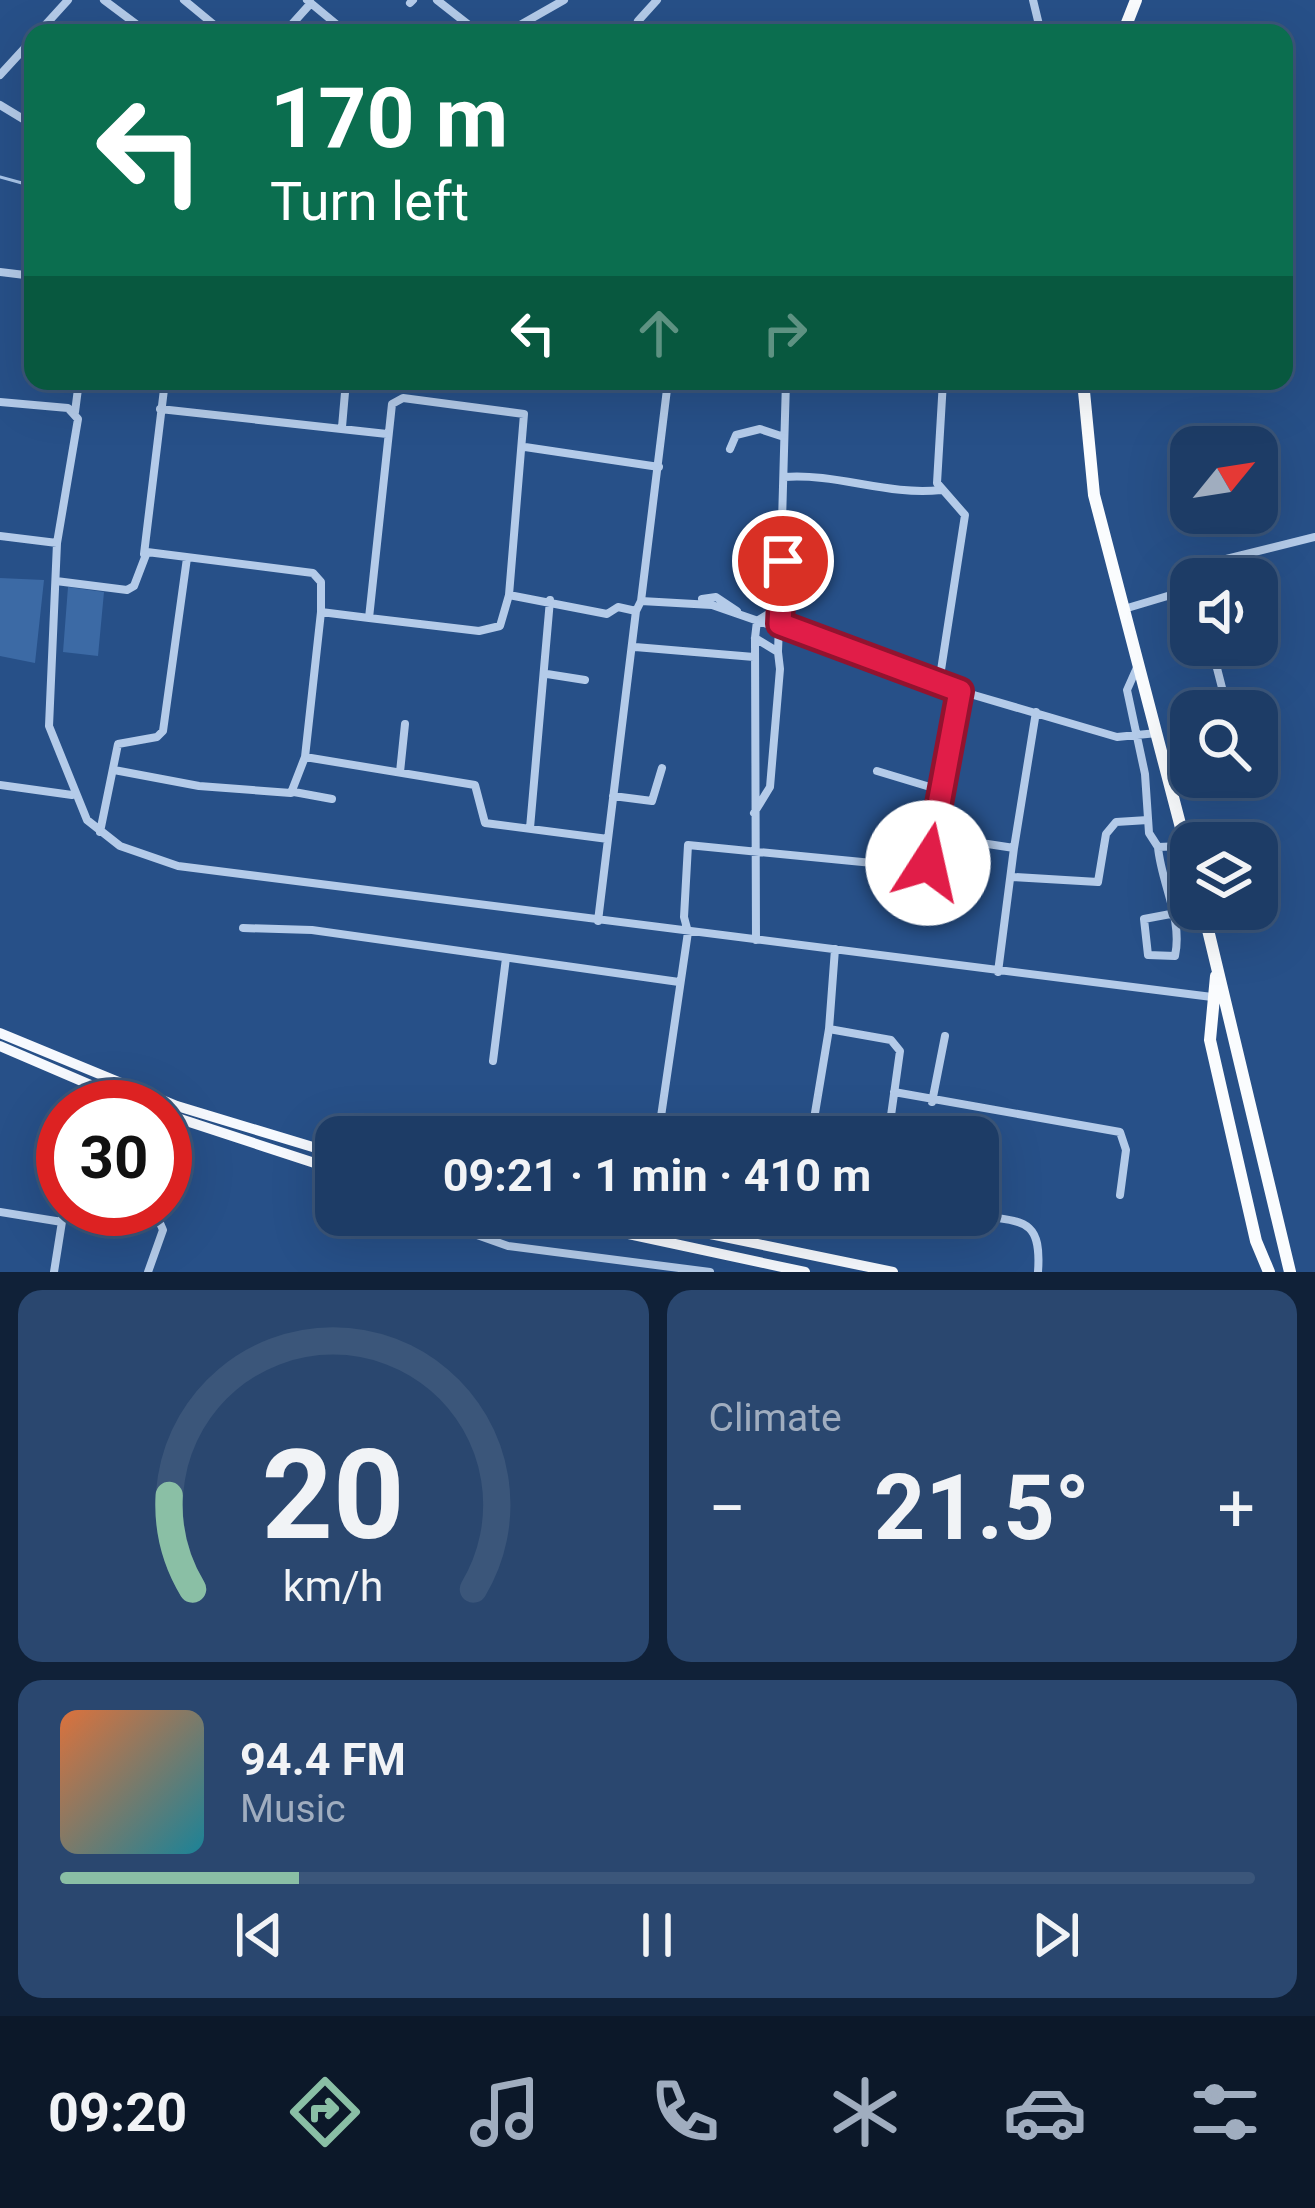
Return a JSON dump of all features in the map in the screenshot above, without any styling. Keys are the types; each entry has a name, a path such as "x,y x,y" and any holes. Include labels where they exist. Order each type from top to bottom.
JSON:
{"highway":[{"path":"1083,390 1087,460 1180,822"},
{"path":"1206,930 1290,1272"},
{"path":"1217,969 1210,1040 1256,1241 1269,1272"},
{"path":"1245,1180 1256,1171 1265,1172"}],"main road":[{"path":"0,1033 177,1106 315,1148"},
{"path":"0,1046 79,1080"},
{"path":"192,1123 315,1163"},
{"path":"637,1236 756,1266 805,1272"},
{"path":"730,1236 893,1272"}],"street":[{"path":"47,24 68,0"},
{"path":"104,0 136,24"},
{"path":"184,0 213,24"},
{"path":"437,0 468,24"},
{"path":"522,24 563,0"},
{"path":"638,21 656,0"},
{"path":"309,2 336,24"},
{"path":"0,75 24,49"},
{"path":"0,287 1,272"},
{"path":"78,390 57,542 49,726 73,796 100,834 145,857 178,866 1212,997"},
{"path":"56,581 127,590 136,581 144,554 163,390"},
{"path":"342,427 345,390"},
{"path":"598,921 667,390"},
{"path":"753,814 770,787 786,390"},
{"path":"939,683 965,515 958,501 937,483 942,390"},
{"path":"321,612 489,631 500,626 509,595 525,447 526,418 519,411 403,398 392,404 369,617"},
{"path":"0,402 75,412"},
{"path":"160,409 387,434"},
{"path":"730,448 736,435 748,430 784,436"},
{"path":"525,447 659,467"},
{"path":"784,477 830,474 862,486 941,490"},
{"path":"0,536 57,542"},
{"path":"1230,558 1315,537"},
{"path":"144,554 313,573 321,582 305,757 294,792"},
{"path":"100,834 122,740 157,737 164,731 187,558"},
{"path":"757,621 770,613 781,592"},
{"path":"509,595 550,600 586,612 694,600 780,624 960,691 1136,737 1157,733"},
{"path":"1124,610 1170,596"},
{"path":"530,828 548,674 550,600"},
{"path":"756,940 757,621"},
{"path":"755,638 778,652"},
{"path":"635,647 754,657"},
{"path":"1139,663 1127,690 1145,774 1148,820 1170,899"},
{"path":"548,674 585,680"},
{"path":"661,1116 688,932 683,917 688,845 917,869 928,863 960,691"},
{"path":"998,972 1036,712"},
{"path":"400,772 405,724"},
{"path":"305,757 476,785 481,791 482,820 608,839"},
{"path":"1145,774 1166,767"},
{"path":"613,796 658,798 662,768"},
{"path":"113,770 332,799"},
{"path":"878,771 900,782 940,790"},
{"path":"0,785 73,796"},
{"path":"1014,878 1098,883 1106,834 1116,822 1148,820"},
{"path":"935,836 1014,848"},
{"path":"1158,847 1170,847"},
{"path":"1174,916 1177,953 1149,957 1144,919 1174,916"},
{"path":"243,928 312,930 679,982"},
{"path":"814,1116 829,1029 835,949"},
{"path":"493,1060 506,958"},
{"path":"829,1029 897,1044 891,1116"},
{"path":"932,1102 945,1036"},
{"path":"894,1092 1120,1132 1126,1150 1120,1195"},
{"path":"0,1212 36,1218"},
{"path":"999,1219 1025,1223 1033,1230 1040,1243 1038,1272"},
{"path":"53,1272 59,1236"},
{"path":"148,1272 161,1236"},
{"path":"480,1236 508,1246 710,1272"}],"shaded area":[{"path":"0,578 44,580 35,663 0,656"},
{"path":"68,587 104,592 98,656 63,652"}],"waterway":[{"path":"0,177 24,186"}],"route":[{"path":"783,561 780,624 960,691 928,863"}]}
